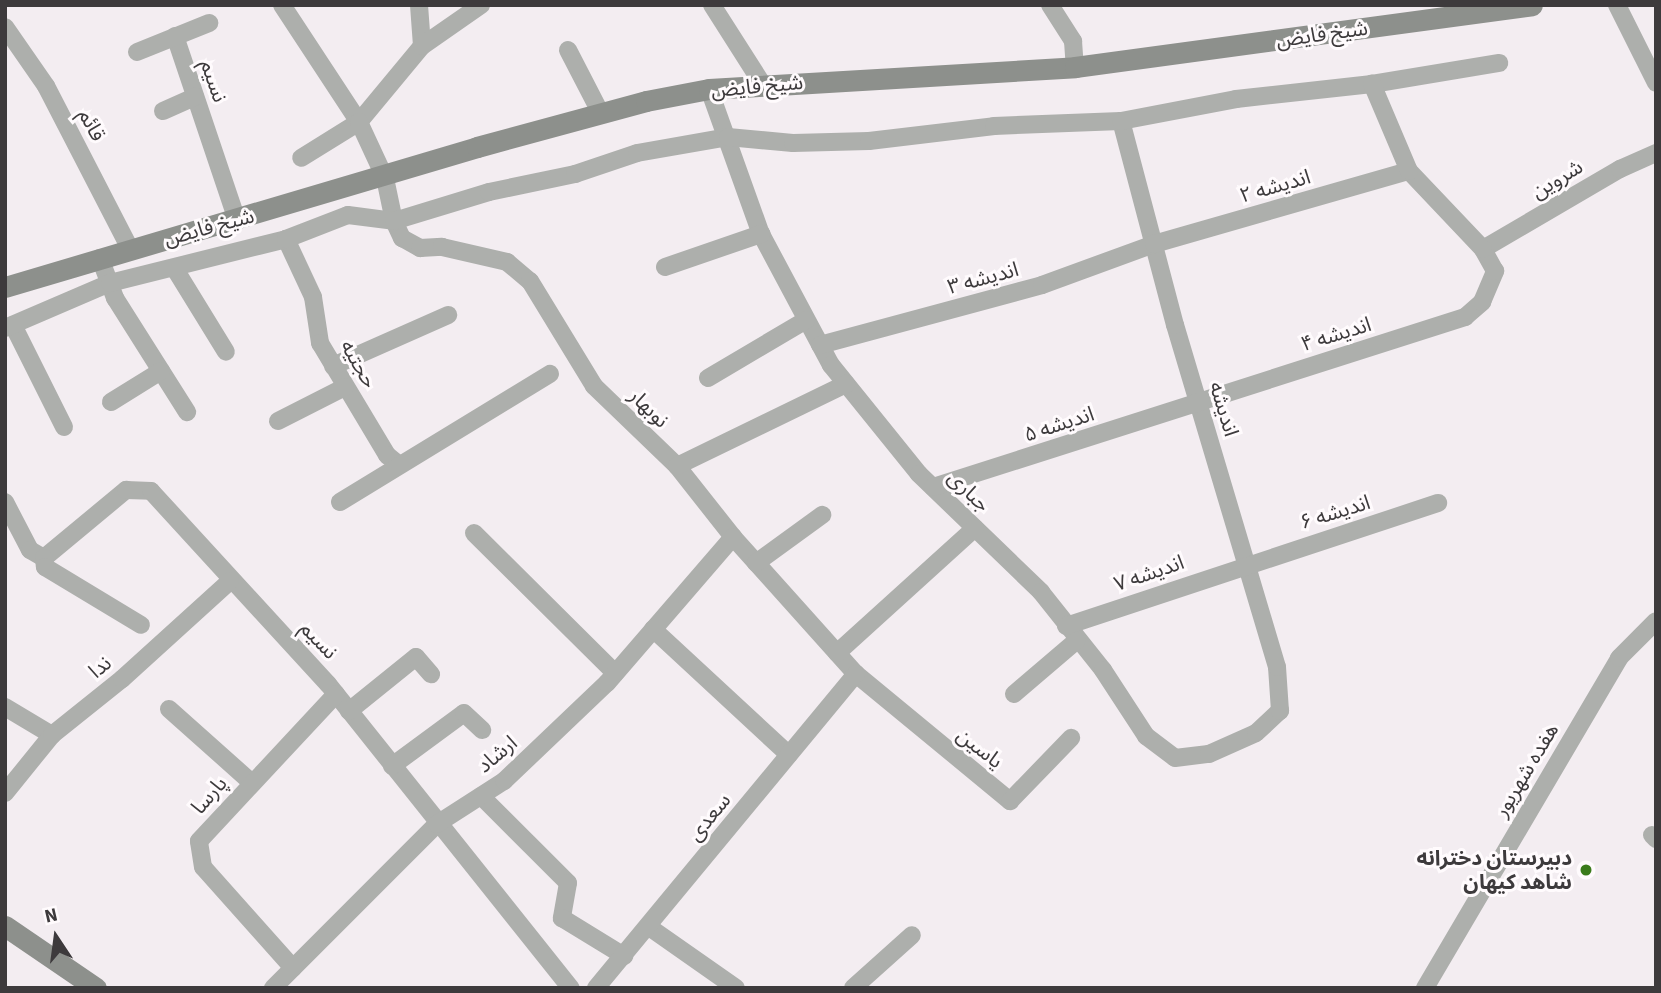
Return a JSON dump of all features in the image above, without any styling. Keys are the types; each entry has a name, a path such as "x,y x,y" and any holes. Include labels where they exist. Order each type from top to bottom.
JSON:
{"street":[{"path":"282,5 359,122 385,178 394,221"},
{"path":"419,5 422,46"},
{"path":"301,158 359,122 422,46 481,5"},
{"path":"712,5 763,85"},
{"name":"شیخ فایض","path":"5,287 601,114 709,89 1075,66 1532,5"},
{"path":"1617,5 1656,83"},
{"path":"1056,6 1073,41 1075,66"},
{"path":"137,51 209,23"},
{"name":"قائم","path":"5,27 46,86 131,249"},
{"name":"نسیم","path":"175,36 237,220"},
{"path":"568,50 601,114"},
{"name":"شیخ فایض","path":"9,326 110,284 286,239 348,215 394,221 489,192 575,174 638,153 728,137 793,143 869,141 994,126 1121,121 1236,99 1371,85 1499,63"},
{"path":"1371,85 1409,171 1483,249"},
{"name":"جباری","path":"709,89 761,234 820,345 846,384 933,487 1041,592 1071,634 1103,670 1146,736 1175,758"},
{"path":"163,111 195,97"},
{"name":"اندیشه","path":"1121,121 1198,401 1277,667 1280,711 1256,733 1209,754 1175,758"},
{"name":"شروین","path":"1483,249 1620,169 1656,153"},
{"name":"اندیشه ۲","path":"1154,244 1409,171"},
{"name":"نوبهار","path":"394,221 402,238 420,248 482,254 507,262 530,281 594,386 677,467 733,537 856,674"},
{"path":"665,267 761,234"},
{"name":"حجتیه","path":"286,239 313,297 320,343 345,387 397,463"},
{"name":"اندیشه ۳","path":"820,345 1042,285 1154,244"},
{"name":"اندیشه ۴","path":"1198,401 1465,317 1482,302 1495,271 1483,249"},
{"path":"100,258 110,284 187,412"},
{"path":"175,269 226,352"},
{"path":"333,366 448,315"},
{"path":"708,378 806,320"},
{"path":"9,326 64,427"},
{"path":"111,402 161,371"},
{"path":"340,502 397,463 550,374"},
{"path":"677,467 846,384"},
{"path":"278,421 345,387"},
{"name":"اندیشه ۵","path":"933,487 1198,401"},
{"name":"نسیم","path":"44,558 126,490 151,491 230,581 336,694 437,824 571,988"},
{"path":"5,502 30,550 44,558 46,567 141,625"},
{"name":"اندیشه ۶","path":"1246,563 1437,503"},
{"path":"756,563 822,515"},
{"path":"837,653 975,528"},
{"path":"474,533 615,673"},
{"name":"ارشاد","path":"273,988 437,824 504,781 615,673 733,537"},
{"name":"اندیشه ۷","path":"1071,634 1246,563"},
{"name":"ندا","path":"5,793 52,735 122,679 230,581"},
{"name":"هفده شهریور","path":"1425,988 1619,658 1656,621"},
{"path":"653,629 789,755"},
{"path":"1014,694 1071,634"},
{"path":"349,711 416,657 431,674"},
{"name":"سعدی","path":"596,988 856,674"},
{"name":"یاسین","path":"856,674 1010,801 1071,738"},
{"name":"پارسا","path":"293,968 203,867 199,841 251,782 336,694"},
{"path":"5,707 52,735"},
{"path":"169,709 251,782"},
{"path":"393,766 464,713 482,730"},
{"path":"481,796 568,883 562,918 624,956"},
{"path":"5,926 96,988"},
{"path":"649,927 736,988"},
{"path":"853,988 912,935"}],"place":[{"name":"دبیرستان دخترانه شاهد کیهان","path":"1586,870"}]}
